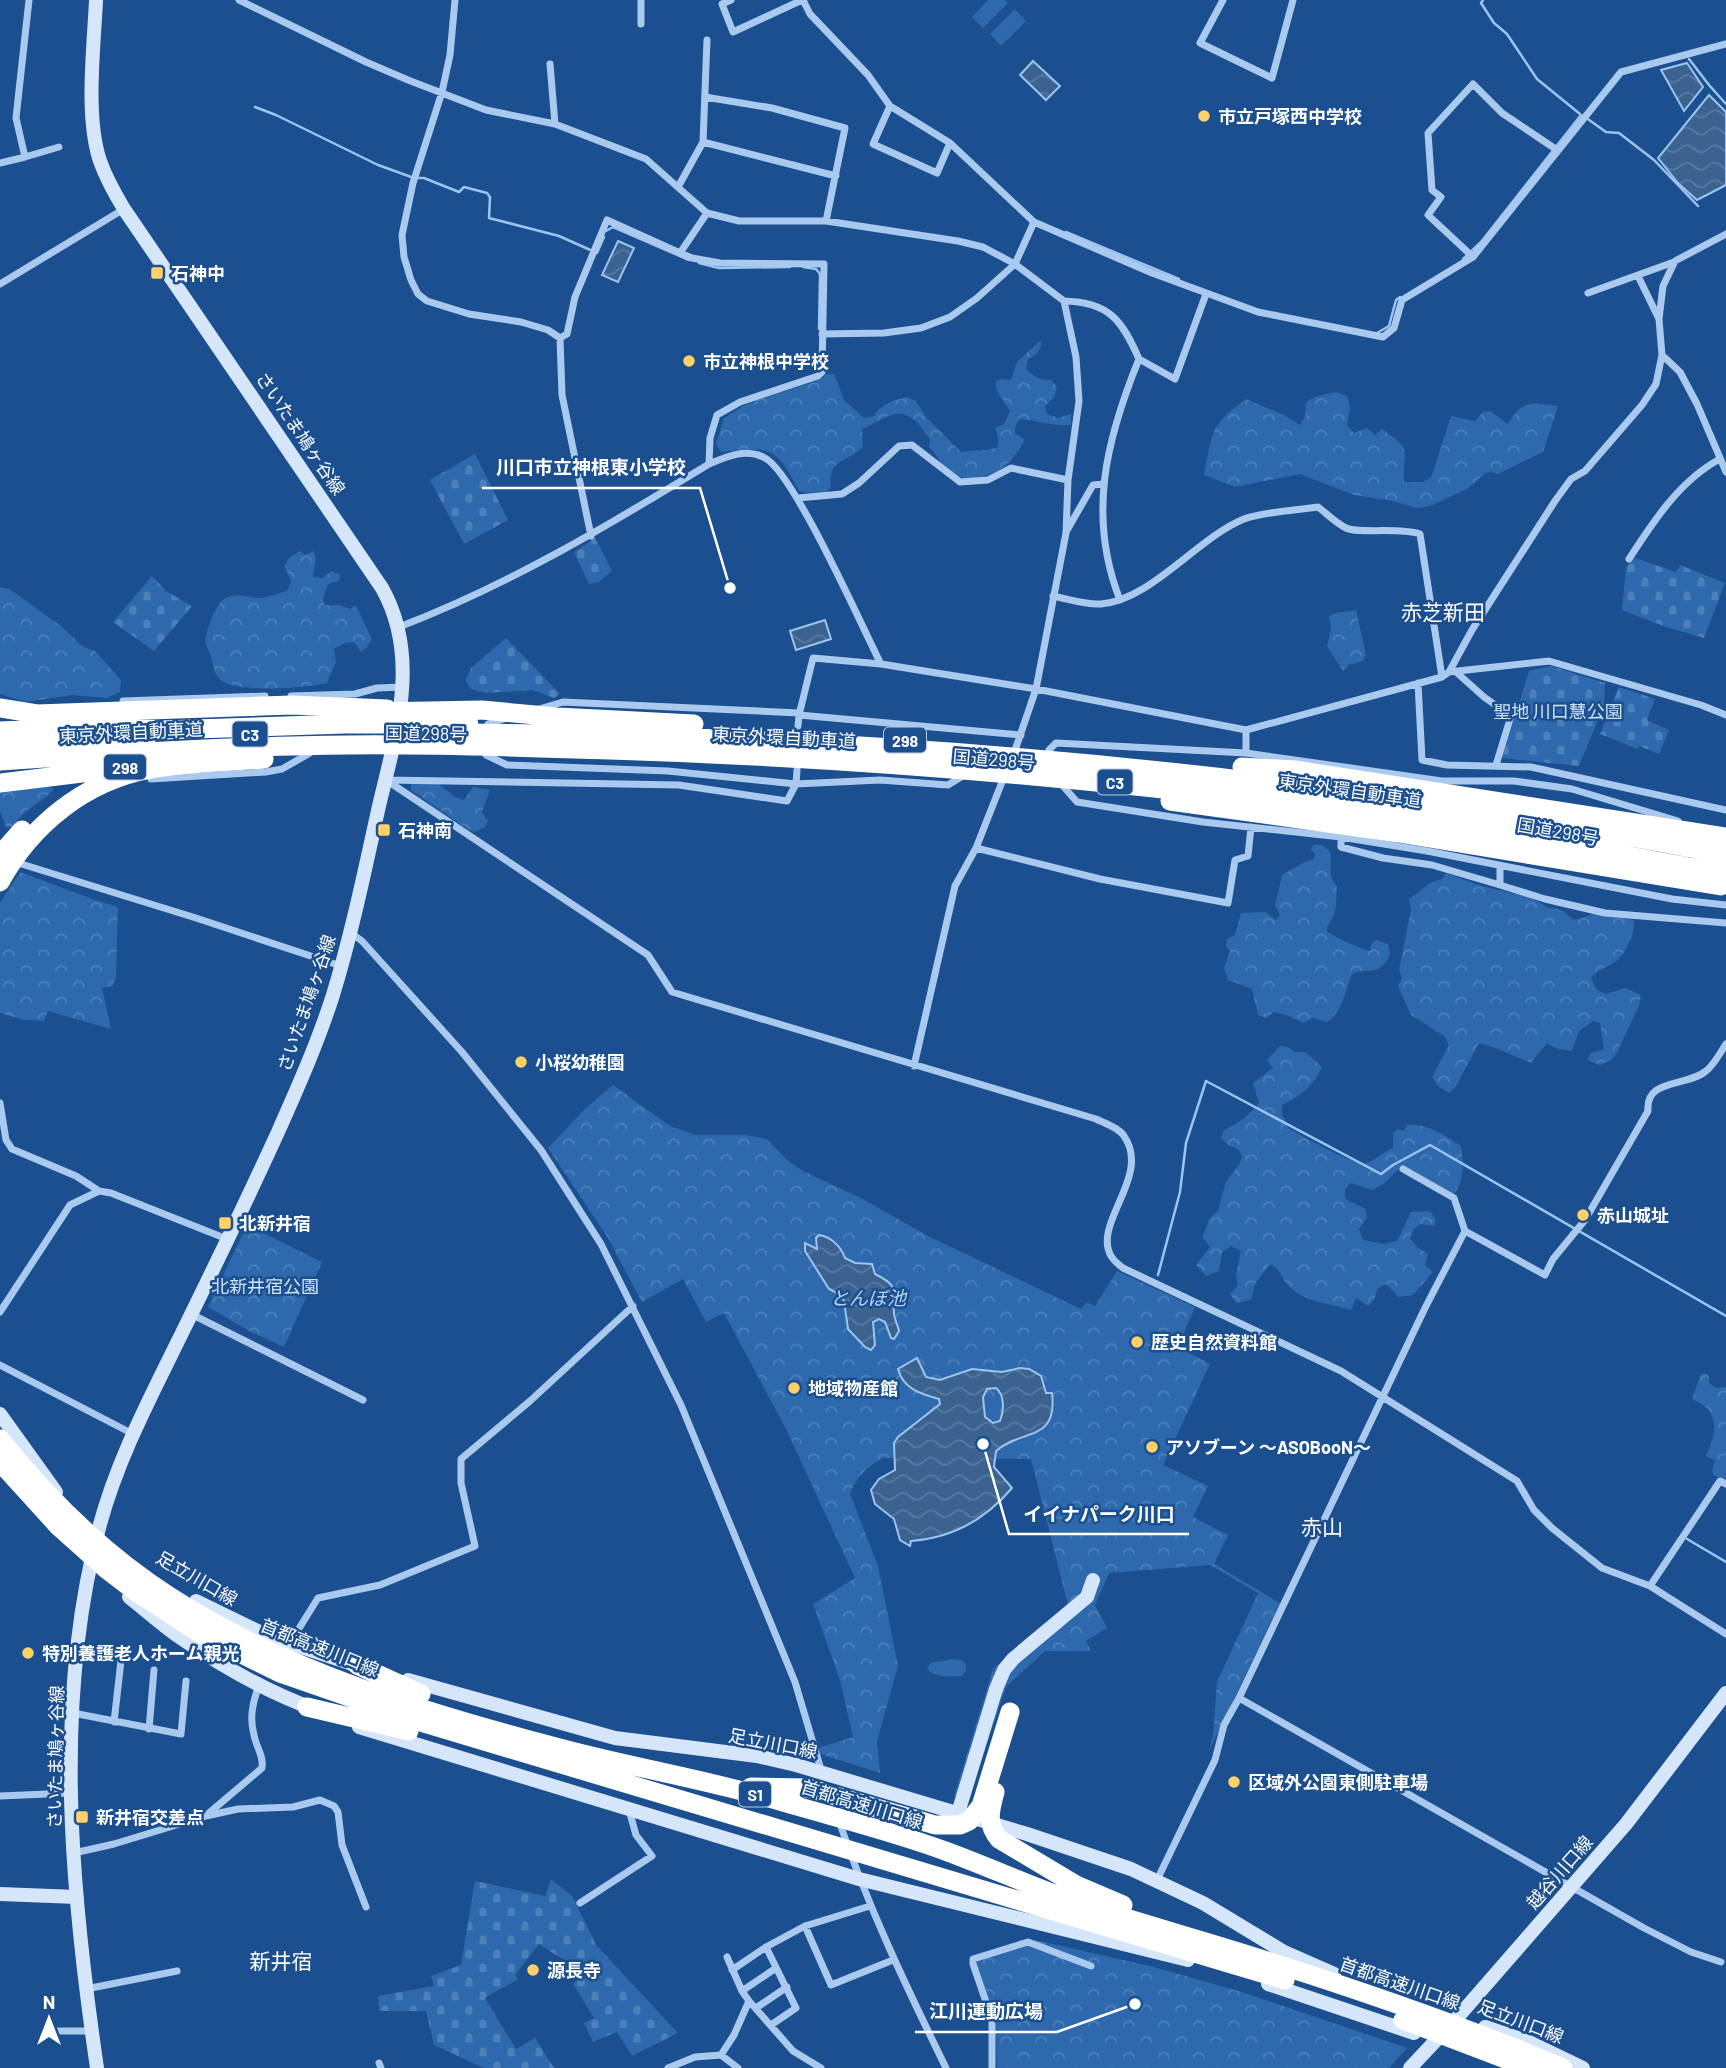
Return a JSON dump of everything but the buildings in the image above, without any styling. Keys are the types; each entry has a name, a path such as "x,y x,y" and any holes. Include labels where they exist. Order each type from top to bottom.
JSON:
{"highway":[{"path":"0,708 37,714 292,705 403,716"},
{"path":"0,729 403,716 482,710 557,717 747,727 892,747"},
{"name":"国道298号","path":"0,739 403,716 488,724 1018,741 1049,750 1194,765 1419,795 1726,846"},
{"name":"298","path":"0,729 78,734"},
{"name":"東京外環自動車道","path":"0,747 225,735 350,732 666,736 892,747 1113,764 1322,789 1566,826 1726,855"},
{"path":"2,867 33,818 59,798 103,778 149,769 436,745"},
{"name":"東京外環自動車道","path":"0,761 225,748 436,745 784,757 978,769 1324,807 1726,874"},
{"name":"国道298号","path":"3,779 310,753 486,755 781,765 1003,780 1371,823 1726,884"},
{"path":"1194,765 1295,770 1726,837"},
{"path":"2,867 66,805 109,782 149,769"},
{"path":"1128,793 1726,884"},
{"path":"0,837 2,867"},
{"path":"0,1426 61,1507"},
{"name":"首都高速川口線","path":"0,1439 61,1507 104,1547 167,1595 259,1647 304,1667 421,1707 568,1751 735,1788 944,1850 1074,1901 1263,1959 1438,2018 1563,2068"},
{"name":"首都高速川口線","path":"0,1462 59,1527 116,1577 201,1634 280,1673 427,1724 1323,1992 1422,2026 1530,2068"},
{"path":"357,1665 440,1702 679,1765 735,1788 808,1788 934,1825 960,1825 969,1821 981,1806 1015,1713 990,1809 991,1826 999,1839 1085,1889 1124,1906 1211,1936 1263,1959"},
{"path":"307,1707 384,1724 866,1866 1027,1903"}],"main road":[{"name":"さいたま鳩ヶ谷線","path":"96,0 93,106 95,139 106,176 124,209 360,553 389,600 399,627 403,656 403,716 391,754 350,933 329,1007 300,1082 228,1239 133,1434 98,1532 78,1648 72,1713 71,1793 77,1898 97,2068"},
{"name":"足立川口線","path":"0,1414 56,1492 131,1560 173,1589 220,1615 268,1636 357,1665 615,1738 757,1756 822,1772 1099,1858 1157,1880 1203,1903 1301,1960 1339,1976 1529,2042 1583,2068"},
{"path":"0,1471 58,1538 91,1568 173,1632 260,1685 307,1707 376,1733 859,1879 1188,1960 1315,1999 1507,2068"},
{"path":"958,1814 1004,1670 1013,1659 1087,1597 1093,1580"},
{"name":"越谷川口線","path":"1410,2068 1457,2018 1642,1804 1726,1693"},
{"path":"0,1894 77,1898"}],"street":[{"path":"25,157 16,118 29,0"},
{"path":"239,0 366,62 486,110 555,124 646,159 707,213 739,221 826,222 983,247 1015,264 1064,301 1080,302 1109,312 1127,332 1139,359 1175,379 1206,294"},
{"path":"455,0 450,55 442,92 413,183 402,235 404,257 411,280 418,294 427,301 469,314 521,322 548,330 560,338"},
{"path":"641,0 641,24"},
{"path":"731,0 722,4 733,32 802,0 810,14 868,75 890,106 950,143 1034,222 1206,294 1258,312 1317,326 1383,337 1394,328 1402,300 1473,257 1621,72 1726,44"},
{"path":"1223,0 1200,43 1272,78 1293,0"},
{"path":"678,187 703,142 706,40"},
{"path":"550,64 555,124"},
{"path":"1473,257 1428,215 1441,197 1432,190 1428,133 1473,84 1502,113 1557,150"},
{"path":"705,97 772,108 841,125 846,130 826,222"},
{"path":"890,106 873,144 937,173 950,143"},
{"path":"703,142 836,176"},
{"path":"0,163 59,147"},
{"path":"0,284 124,209"},
{"path":"680,253 707,213"},
{"path":"560,338 568,334 575,297 607,220 692,258 720,262 824,264 822,372 818,376 740,402 717,415 710,438 709,464"},
{"path":"822,334 884,333 921,328 950,317 1015,264 1034,222"},
{"path":"1588,293 1675,261 1726,234"},
{"path":"1449,673 1472,630 1555,501 1571,479 1585,471 1642,405 1656,384 1662,355 1659,320 1663,286 1675,261"},
{"path":"1638,276 1659,320"},
{"path":"914,1066 955,886 975,848 1003,780 1036,689 1066,533 1068,480 1079,401 1076,357 1064,301"},
{"path":"560,338 562,395 591,536"},
{"path":"1662,355 1680,372 1726,472"},
{"path":"1120,600 1105,553 1104,484 1108,446 1139,359"},
{"path":"798,498 842,494 859,483 904,444 912,445 960,482 988,480 1011,468 1068,480"},
{"path":"399,627 452,607 523,572 591,536 709,464 729,456 753,453 772,463 798,498 881,664"},
{"path":"1629,559 1657,517 1691,479 1720,459"},
{"path":"1066,533 1093,485 1104,484"},
{"path":"1053,596 1100,604 1120,600 1154,581 1214,536 1245,519 1318,507 1348,530 1381,529 1420,534 1449,673 1511,716 1496,765"},
{"path":"798,726 813,658 881,664 1036,689 1247,730 1449,673 1549,662 1701,705 1726,715"},
{"path":"1418,683 1422,760 1447,765 1515,766 1584,777 1656,797 1726,810"},
{"path":"285,696 355,694 377,688 403,687"},
{"path":"120,702 271,696"},
{"path":"488,724 563,702 799,714 1018,741"},
{"path":"0,708 93,703"},
{"path":"1246,753 1247,730"},
{"path":"1049,750 1056,743 1246,753 1442,780 1514,781 1572,789 1692,825 1726,832"},
{"path":"310,753 282,769 266,772 157,778 111,788 76,803 41,824 2,867 196,918 341,966"},
{"path":"486,755 507,765 668,771 796,784 880,780 948,785 961,777"},
{"path":"1514,781 1515,766"},
{"path":"386,780 679,785 787,801 796,784 797,770"},
{"path":"386,780 648,954 672,992 1096,1119 1123,1134 1133,1155 1131,1170 1108,1240 1112,1257 1123,1268 1341,1371 1517,1481 1534,1510 1602,1568 1650,1586 1726,1634"},
{"path":"1063,786 1077,802 1203,822 1341,837 1672,899 1726,905"},
{"path":"975,848 1100,879 1228,903 1235,860 1248,856 1251,827"},
{"path":"1341,837 1341,847 1383,859 1432,865 1545,899 1605,913 1726,923"},
{"path":"1500,867 1500,885"},
{"path":"350,933 362,941 462,1052 541,1150 601,1244 634,1306 681,1405 795,1682 822,1772 870,1906 893,1960 946,2068"},
{"path":"1403,1169 1454,1198 1465,1231 1545,1275 1553,1258 1585,1220 1648,1111 1649,1096 1656,1089 1704,1073 1726,1044"},
{"path":"0,1103 6,1140 12,1149 76,1176 99,1191 111,1193 228,1239"},
{"path":"0,1312 70,1205 99,1191"},
{"path":"1157,1880 1215,1760 1224,1725 1381,1397 1465,1231"},
{"path":"290,1643 318,1598 380,1586 475,1546 461,1483 461,1459 530,1401 634,1306"},
{"path":"191,1314 363,1400"},
{"path":"0,1365 133,1434"},
{"path":"1650,1586 1720,1481 1726,1484"},
{"path":"114,1722 122,1652"},
{"path":"149,1729 153,1670"},
{"path":"72,1713 181,1734 186,1681"},
{"path":"206,1816 262,1768 263,1762 254,1736 251,1713 260,1685"},
{"path":"1239,1698 1690,1952 1721,1962"},
{"path":"0,1796 71,1793"},
{"path":"73,1853 238,1809 293,1807 320,1800 334,1806 338,1812 345,1854 366,1907"},
{"path":"580,1903 652,1856 636,1835 629,1810"},
{"path":"732,1970 766,1947 805,1926 870,1906"},
{"path":"805,1926 831,1985 893,1960"},
{"path":"992,2068 992,2019 973,1964 974,1959 1028,1942 1090,1966"},
{"path":"766,1947 796,2008 771,2025"},
{"path":"727,1957 749,2001 793,2051 821,2068"},
{"path":"742,1991 776,1968"},
{"path":"86,1989 177,1971"},
{"path":"756,2008 787,1987"},
{"path":"721,2055 734,2035 749,2001"},
{"path":"56,2031 92,2031"},
{"path":"668,2068 692,2058 721,2055 738,2068"},
{"path":"692,2058 692,2068"}],"green space":[{"path":"988,0 1005,0 1008,3 983,28 972,17"},
{"path":"1015,9 1026,21 1001,46 990,34"},
{"path":"1040,341 1042,343 1037,354 1028,359 1026,369 1037,377 1051,380 1057,387 1054,397 1045,406 1047,414 1058,418 1071,414 1071,425 1019,419 1015,433 1025,440 1006,465 983,477 966,478 951,473 929,447 930,439 918,423 902,414 889,416 862,429 863,447 835,466 831,487 826,492 799,491 784,465 770,452 721,452 716,444 724,418 745,405 814,382 826,374 834,374 844,400 864,418 874,416 888,403 907,397 916,401 926,417 961,452 993,449 998,447 995,428 1004,424 1010,411 997,391 995,382 1001,379 1011,380 1017,362"},
{"path":"1336,392 1347,396 1350,407 1347,426 1354,433 1367,428 1375,435 1382,429 1403,447 1404,482 1423,482 1431,478 1451,416 1475,421 1483,412 1490,411 1508,424 1518,410 1529,404 1558,406 1543,452 1498,474 1486,473 1467,489 1430,506 1417,508 1354,495 1300,474 1235,487 1204,475 1214,431 1225,416 1246,399 1300,425 1305,416 1306,402 1317,396"},
{"path":"475,454 508,520 464,544 430,480"},
{"path":"595,538 612,571 599,582 589,584 574,552"},
{"path":"300,551 305,555 313,551 316,557 313,577 322,578 332,571 340,575 339,581 328,584 323,599 325,605 339,605 350,609 356,606 372,639 361,652 354,642 334,649 336,662 327,683 289,688 257,688 231,685 222,681 215,673 206,645 207,632 218,605 233,595 261,598 287,591 291,581 284,566 290,557"},
{"path":"1635,558 1676,572 1680,565 1725,583 1704,638 1622,610 1626,567"},
{"path":"152,576 166,591 192,606 154,651 113,622"},
{"path":"0,587 9,589 60,625 82,646 95,651 121,680 120,692 107,698 72,695 25,702 0,694"},
{"path":"1356,610 1366,655 1363,661 1349,665 1343,671 1327,646 1331,629 1329,616"},
{"path":"506,638 560,694 554,698 533,690 486,693 470,689 466,680 471,668"},
{"name":"聖地 川口慧公園","path":"1551,666 1605,683 1604,705 1579,766 1502,758 1529,671"},
{"path":"1619,687 1655,699 1647,720 1669,730 1659,754 1639,746 1637,749 1600,734"},
{"path":"411,784 439,784 455,797 464,800 473,787 490,790 482,812 488,821 485,827 475,832 469,830 411,790"},
{"path":"47,785 54,789 22,815 13,828 6,827 0,811 0,792"},
{"path":"1313,845 1322,845 1330,851 1331,874 1337,886 1335,912 1327,931 1370,951 1376,940 1388,944 1390,955 1378,969 1352,974 1340,1007 1327,1022 1313,1018 1303,1023 1274,1012 1266,1018 1258,1015 1252,989 1228,980 1224,968 1230,951 1226,947 1227,939 1235,935 1241,913 1265,912 1276,920 1280,915 1275,905 1282,875 1314,859 1315,854 1311,849"},
{"path":"20,872 118,907 116,976 113,986 102,988 111,1029 48,1011 44,1021 24,1020 0,1013 0,903"},
{"path":"1446,873 1489,888 1528,897 1548,908 1562,911 1572,919 1594,914 1634,920 1631,937 1623,954 1591,978 1597,990 1606,994 1625,988 1641,995 1639,1006 1611,1060 1600,1065 1587,1060 1591,1053 1604,1049 1600,1023 1593,1021 1579,1031 1572,1051 1558,1049 1547,1043 1531,1063 1479,1043 1455,1088 1449,1093 1438,1086 1432,1077 1449,1045 1445,1037 1411,1015 1398,986 1402,978 1399,970 1411,909 1409,899 1432,882 1442,879"},
{"path":"1280,1046 1295,1052 1306,1052 1322,1067 1306,1090 1282,1105 1282,1114 1288,1128 1316,1144 1353,1161 1369,1162 1393,1148 1393,1133 1398,1129 1404,1131 1407,1125 1415,1125 1435,1131 1461,1146 1462,1171 1460,1184 1454,1194 1402,1166 1382,1185 1372,1190 1351,1183 1345,1189 1345,1199 1366,1209 1367,1218 1359,1229 1363,1240 1384,1244 1397,1241 1411,1212 1429,1211 1436,1219 1434,1226 1420,1224 1410,1238 1418,1248 1428,1254 1425,1265 1433,1272 1413,1295 1399,1297 1386,1284 1378,1288 1374,1300 1368,1306 1356,1298 1351,1310 1302,1296 1288,1285 1270,1264 1255,1284 1251,1300 1236,1303 1230,1294 1238,1285 1236,1275 1241,1251 1231,1246 1222,1252 1219,1271 1206,1276 1196,1265 1210,1247 1203,1237 1209,1219 1218,1211 1226,1181 1239,1165 1242,1156 1238,1149 1221,1138 1224,1130 1243,1119 1259,1103 1253,1083 1273,1068 1267,1060"},
{"path":"613,1085 670,1126 696,1135 746,1135 767,1139 787,1160 805,1172 861,1198 928,1236 1081,1309 1087,1302 1095,1306 1117,1271 1195,1307 1178,1347 1210,1364 1163,1465 1208,1486 1193,1517 1228,1535 1214,1564 1280,1603 1208,1753 1213,1736 1217,1682 1258,1593 1210,1565 1109,1573 1095,1605 1107,1628 1086,1641 1091,1651 1045,1651 1006,1687 968,1800 954,1796 993,1669 1068,1605 1031,1459 883,1458 863,1473 850,1494 878,1566 898,1666 877,1741 880,1773 820,1754 818,1748 853,1737 840,1680 813,1604 855,1578 786,1429 724,1313 706,1322 683,1279 642,1302 608,1238 548,1148 585,1109"},
{"name":"北新井宿公園","path":"247,1225 322,1262 284,1347 249,1331 208,1307"},
{"path":"1704,1373 1709,1376 1709,1383 1717,1388 1726,1387 1726,1479 1714,1476 1712,1471 1715,1460 1706,1456 1713,1439 1712,1416 1692,1399 1700,1376"},
{"path":"962,1660 966,1664 966,1671 962,1676 948,1677 927,1669 930,1663"},
{"name":"源長寺","path":"551,1879 573,1897 596,1945 678,2033 632,2056 617,2032 593,2042 584,2023 594,2018 573,1984 584,1973 539,1944 515,1975 518,1979 485,1998 516,2049 535,2038 554,2068 484,2068 434,2045 426,2011 379,2011 378,1996 434,1986 431,1976 461,1965 475,1881 545,1896"},
{"path":"1035,1940 1154,1967 1242,1992 1407,2048 1389,2068 997,2068 996,2017 976,1964 978,1960"}],"water":[{"path":"1033,61 1060,86 1046,100 1020,75"},
{"path":"1687,63 1703,87 1684,111 1661,70"},
{"path":"1709,95 1726,112 1726,185 1697,200 1678,183 1658,158"},
{"path":"618,241 634,248 618,282 602,275"},
{"path":"825,620 831,639 796,650 790,631"},
{"name":"とんぼ池","path":"819,1235 835,1243 845,1258 855,1263 872,1264 875,1274 892,1286 894,1315 899,1331 894,1339 891,1338 885,1322 879,1319 873,1322 875,1345 871,1350 848,1329 841,1295 829,1289 805,1251 805,1243 817,1249 816,1238"},
{"path":"917,1358 926,1377 940,1380 972,1369 1002,1372 1029,1369 1041,1376 1046,1393 1052,1393 1052,1409 1044,1427 996,1451 994,1467 1012,1488 1002,1499 967,1525 941,1536 911,1541 910,1546 900,1540 894,1519 875,1504 871,1490 879,1479 895,1470 894,1443 898,1437 940,1404 939,1399 919,1393 908,1386 898,1369","holes":["996,1388 1003,1403 1002,1413 1000,1421 993,1423 985,1417 983,1397 987,1389"]}],"waterway":[{"path":"1483,0 1481,3 1494,23 1507,34 1537,79 1580,114"},
{"path":"1689,59 1726,104"},
{"path":"255,107 378,165 414,178 424,178 459,192 464,187 487,193 490,197 489,218 559,236 597,253 604,237"},
{"path":"1463,259 1481,242 1581,115"},
{"path":"1585,117 1606,132 1619,133 1654,160 1698,206"},
{"path":"606,231 613,227 689,260"},
{"path":"1066,232 1179,279"},
{"path":"699,263 719,268 790,267"},
{"path":"803,267 816,269 820,274 819,329"},
{"path":"1377,333 1389,326 1396,300 1400,297"},
{"path":"1158,1275 1180,1192 1186,1143 1206,1081 1381,1174 1430,1145 1726,1316"},
{"path":"1687,1539 1726,1562"}],"place":[{"name":"市立戸塚西中学校","path":"1204,116"},
{"name":"石神中","path":"157,273"},
{"name":"市立神根中学校","path":"689,361"},
{"name":"川口市立神根東小学校","path":"730,588"},
{"name":"石神南","path":"384,830"},
{"name":"小桜幼稚園","path":"521,1062"},
{"name":"赤山城址","path":"1583,1215"},
{"name":"北新井宿","path":"225,1223"},
{"name":"歴史自然資料館","path":"1137,1342"},
{"name":"地域物産館","path":"794,1388"},
{"name":"イイナパーク川口","path":"983,1444"},
{"name":"アソブーン ～ASOBooN～","path":"1152,1447"},
{"name":"特別養護老人ホーム親光","path":"28,1653"},
{"name":"区域外公園東側駐車場","path":"1234,1782"},
{"name":"新井宿交差点","path":"82,1817"},
{"name":"源長寺","path":"533,1970"},
{"name":"江川運動広場","path":"1135,2004"}],"district":[{"name":"赤芝新田","path":"1443,611"},
{"name":"赤山","path":"1322,1526"},
{"name":"新井宿","path":"281,1960"}]}
